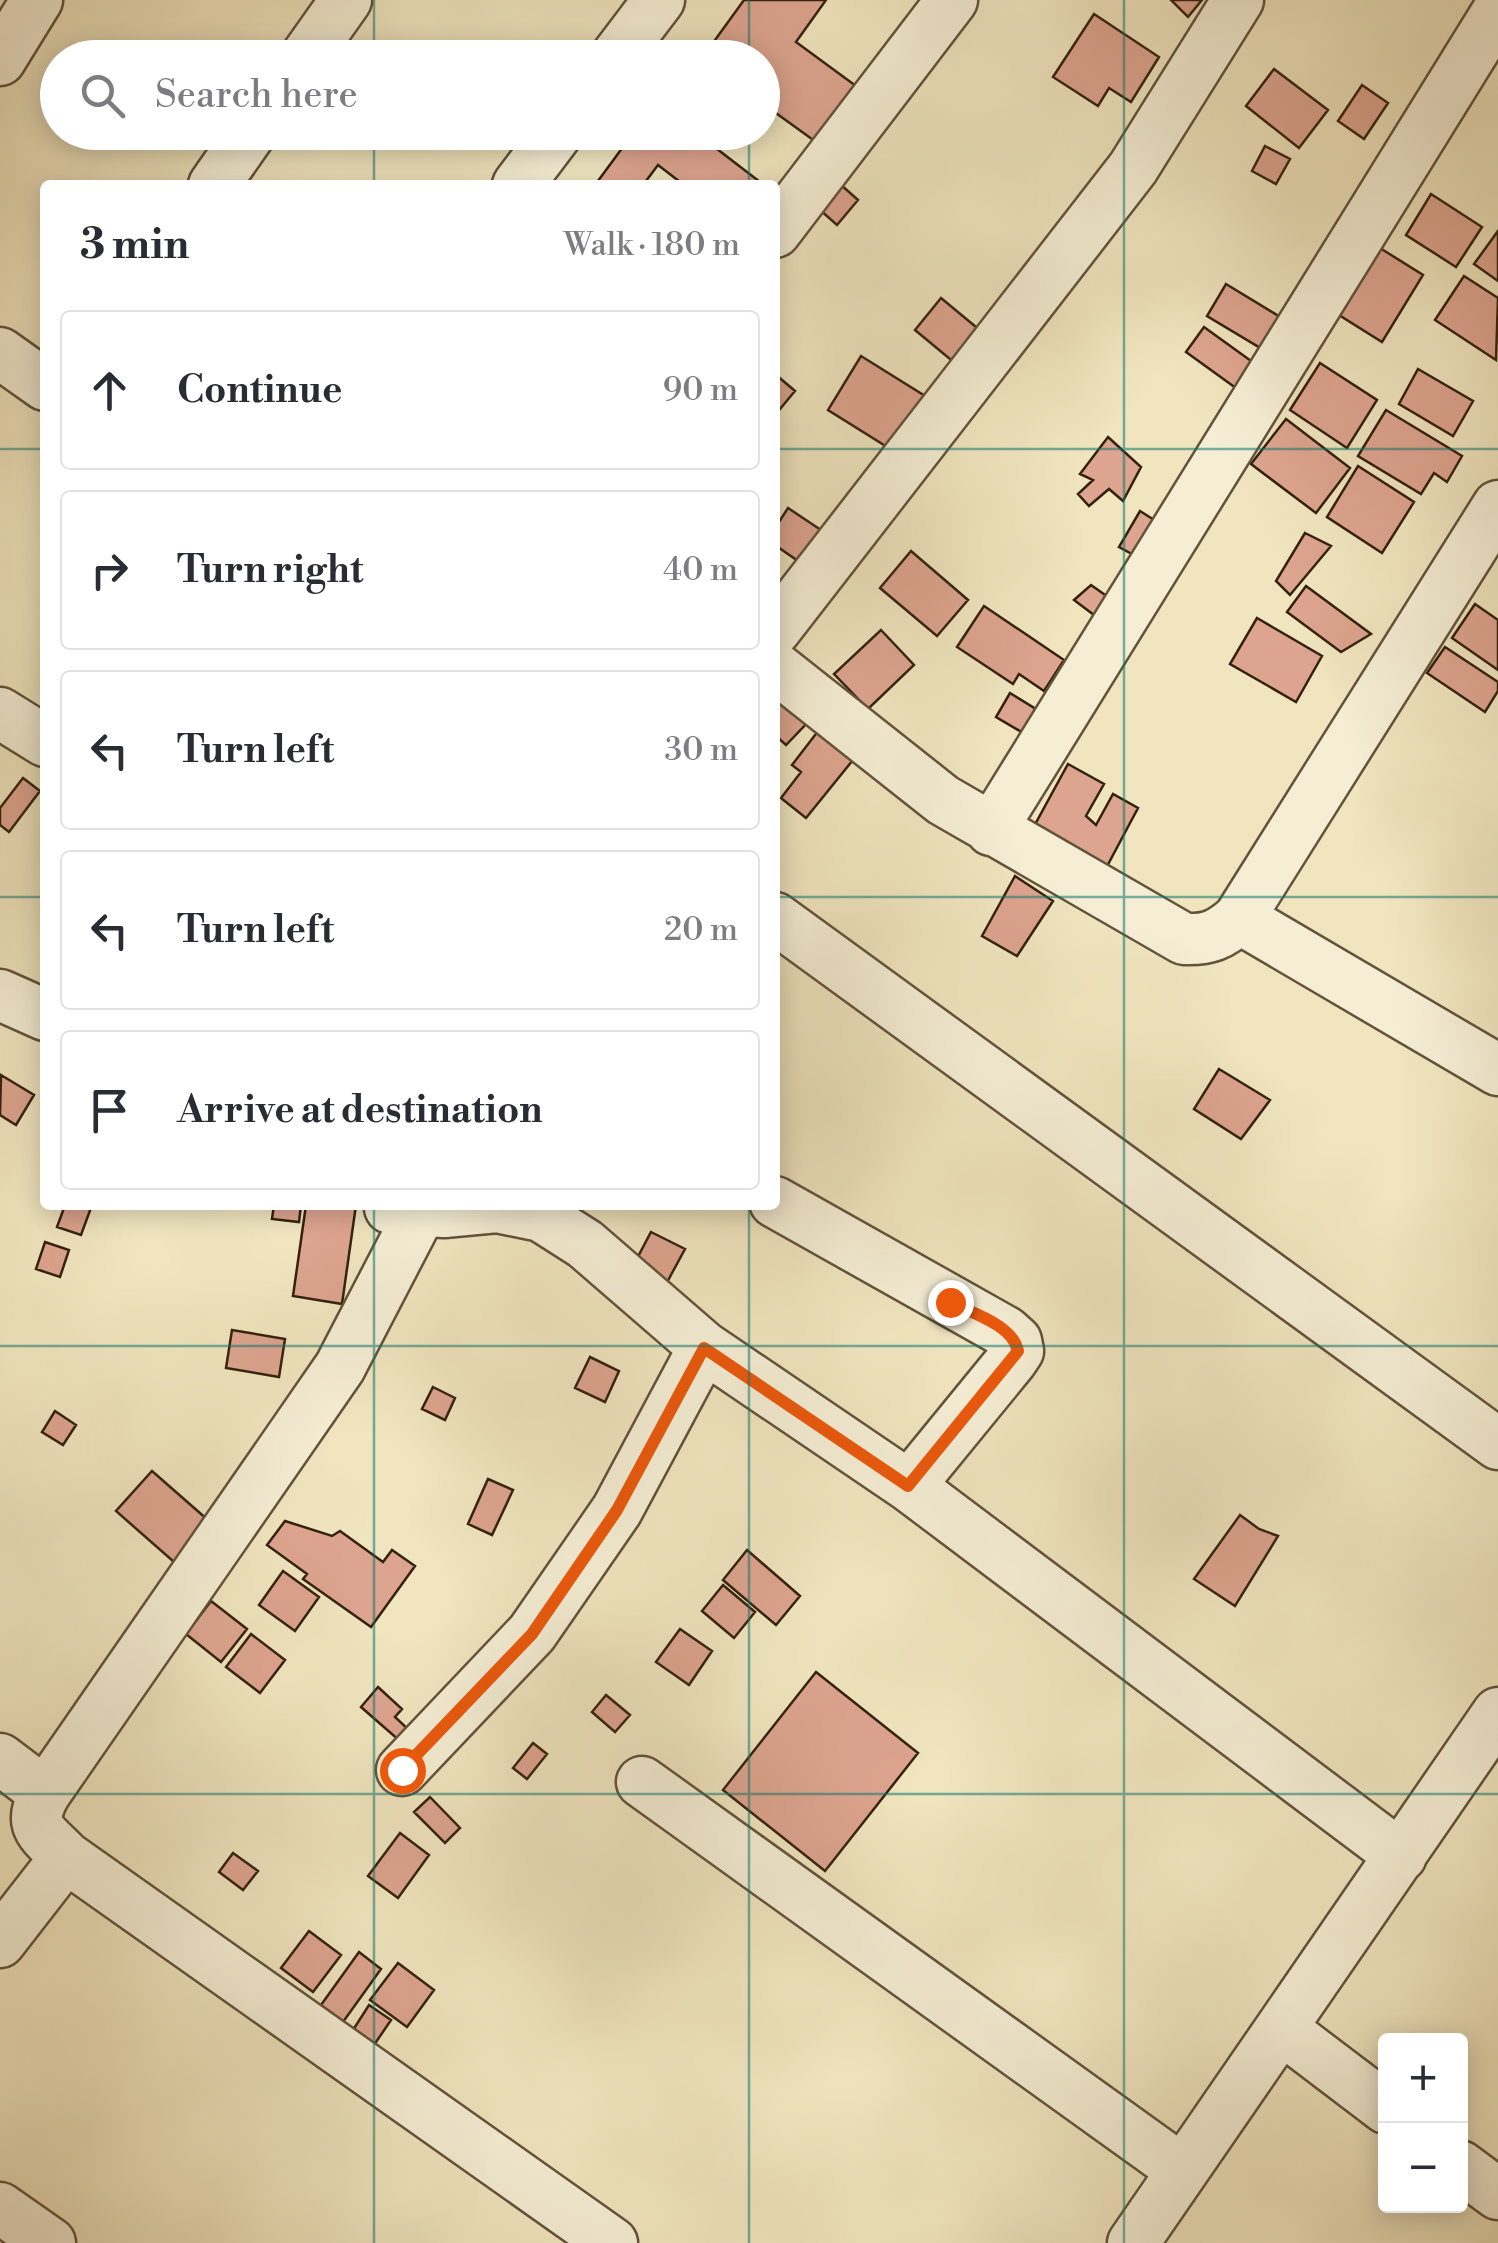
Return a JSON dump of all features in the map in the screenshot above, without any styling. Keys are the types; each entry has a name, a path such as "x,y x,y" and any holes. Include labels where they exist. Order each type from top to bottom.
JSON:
{"street":[{"path":"0,60 37,0"},
{"path":"318,40 346,0"},
{"path":"629,40 659,0"},
{"path":"780,225 952,0"},
{"path":"780,624 1133,168 1238,0"},
{"path":"990,830 1498,11"},
{"path":"217,180 238,150"},
{"path":"522,180 544,150"},
{"path":"0,353 40,381"},
{"path":"780,670 944,800 990,830 1184,939 1206,940 1225,931 1238,918 1498,506"},
{"path":"0,713 40,738"},
{"path":"1238,918 1498,1070"},
{"path":"780,922 1498,1444"},
{"path":"0,995 40,1013"},
{"path":"780,1205 868,1252 1016,1341 1018,1351 1012,1360 908,1486"},
{"path":"402,1210 340,1367 44,1793 34,1812 35,1822 66,1858 612,2243"},
{"path":"508,1210 542,1216 586,1244 704,1348 908,1486 1401,1856"},
{"path":"402,1770 532,1634 617,1510 704,1348"},
{"path":"1133,2243 1496,1720"},
{"path":"0,1759 44,1793"},
{"path":"642,1782 1182,2170"},
{"path":"0,1942 66,1858"},
{"path":"1282,2029 1378,2102"},
{"path":"1468,2172 1498,2194"},
{"path":"0,2208 50,2243"}],"building":[{"path":"744,0 826,0 796,42 856,86 816,142 780,116 780,40 715,40"},
{"path":"1171,0 1202,0 1188,17"},
{"path":"1094,14 1159,57 1131,102 1109,88 1098,106 1053,77"},
{"path":"1274,69 1328,110 1299,148 1246,106"},
{"path":"1362,85 1388,103 1364,139 1338,121"},
{"path":"1265,146 1290,159 1276,184 1252,171"},
{"path":"621,150 718,150 757,180 678,180 658,165 647,180 599,180"},
{"path":"840,184 858,200 837,225 819,209"},
{"path":"1431,194 1482,227 1456,267 1406,235"},
{"path":"1498,231 1498,281 1474,264"},
{"path":"1380,248 1423,275 1382,342 1339,315"},
{"path":"1464,276 1498,298 1496,360 1435,320"},
{"path":"1226,284 1290,323 1272,355 1207,316"},
{"path":"941,298 982,332 956,364 915,330"},
{"path":"1204,327 1258,366 1240,391 1186,352"},
{"path":"861,356 925,396 892,450 828,410"},
{"path":"1320,363 1377,400 1347,448 1290,410"},
{"path":"1418,369 1473,401 1453,436 1399,404"},
{"path":"780,378 795,391 780,409"},
{"path":"1386,410 1462,456 1447,482 1434,473 1421,494 1358,456"},
{"path":"1286,419 1350,468 1316,513 1251,464"},
{"path":"1108,437 1141,467 1123,501 1109,489 1089,506 1078,494 1093,480 1080,474"},
{"path":"1358,466 1414,502 1382,553 1327,517"},
{"path":"788,508 833,538 811,570 780,548 780,520"},
{"path":"1140,511 1167,528 1143,560 1119,547"},
{"path":"1305,533 1331,546 1290,595 1276,581"},
{"path":"911,551 968,600 937,636 880,588"},
{"path":"1091,585 1115,602 1098,618 1074,600"},
{"path":"1306,586 1371,634 1341,652 1287,612"},
{"path":"1475,604 1498,620 1498,670 1452,638"},
{"path":"984,606 1064,660 1044,691 1019,674 1013,684 957,647"},
{"path":"1257,618 1322,656 1296,702 1230,664"},
{"path":"881,630 914,665 868,709 834,674"},
{"path":"1445,647 1498,682 1498,691 1485,712 1427,673"},
{"path":"780,692 810,720 786,745 780,740"},
{"path":"1010,693 1044,714 1030,737 996,717"},
{"path":"822,726 857,755 806,818 781,798 801,772 792,765"},
{"path":"1068,764 1104,784 1086,816 1096,825 1113,794 1138,808 1105,870 1032,830"},
{"path":"23,778 40,791 9,832 0,825 0,808"},
{"path":"1015,876 1053,901 1017,956 982,936"},
{"path":"1219,1069 1270,1100 1241,1139 1194,1109"},
{"path":"1,1075 34,1095 16,1125 0,1115"},
{"path":"63,1210 90,1210 81,1235 57,1227"},
{"path":"273,1210 300,1210 299,1222 272,1219"},
{"path":"305,1210 355,1210 342,1304 293,1296"},
{"path":"651,1232 685,1249 665,1286 632,1268"},
{"path":"45,1242 69,1250 60,1277 36,1269"},
{"path":"232,1330 285,1339 279,1377 226,1368"},
{"path":"590,1357 619,1371 605,1402 575,1388"},
{"path":"433,1387 455,1398 445,1420 422,1409"},
{"path":"55,1411 76,1425 63,1445 42,1432"},
{"path":"152,1471 209,1521 174,1562 116,1511"},
{"path":"488,1479 513,1490 492,1535 468,1524"},
{"path":"1240,1515 1259,1529 1278,1536 1235,1606 1194,1579"},
{"path":"285,1521 332,1536 340,1531 383,1562 392,1550 415,1566 371,1627 303,1579 307,1574 267,1545"},
{"path":"747,1550 800,1596 776,1625 723,1580"},
{"path":"283,1571 319,1597 295,1631 259,1605"},
{"path":"723,1585 755,1612 734,1638 702,1611"},
{"path":"211,1601 247,1629 221,1662 186,1634"},
{"path":"680,1629 712,1651 689,1685 656,1662"},
{"path":"251,1634 285,1660 260,1693 226,1667"},
{"path":"816,1672 918,1753 825,1871 723,1790"},
{"path":"378,1687 402,1709 395,1717 410,1731 401,1742 361,1707"},
{"path":"606,1695 630,1715 615,1732 592,1712"},
{"path":"533,1743 547,1754 527,1779 513,1768"},
{"path":"430,1797 460,1828 445,1843 414,1812"},
{"path":"400,1833 429,1855 398,1898 368,1876"},
{"path":"233,1853 258,1871 243,1890 219,1872"},
{"path":"309,1931 341,1955 313,1992 281,1968"},
{"path":"359,1952 381,1969 343,2022 321,2005"},
{"path":"398,1963 434,1990 407,2027 370,2000"},
{"path":"369,2005 391,2020 374,2045 353,2030"}],"route":[{"path":"402,1770 532,1634 617,1510 704,1348 908,1486 1018,1351 1016,1341 1006,1332 950,1302"}]}
